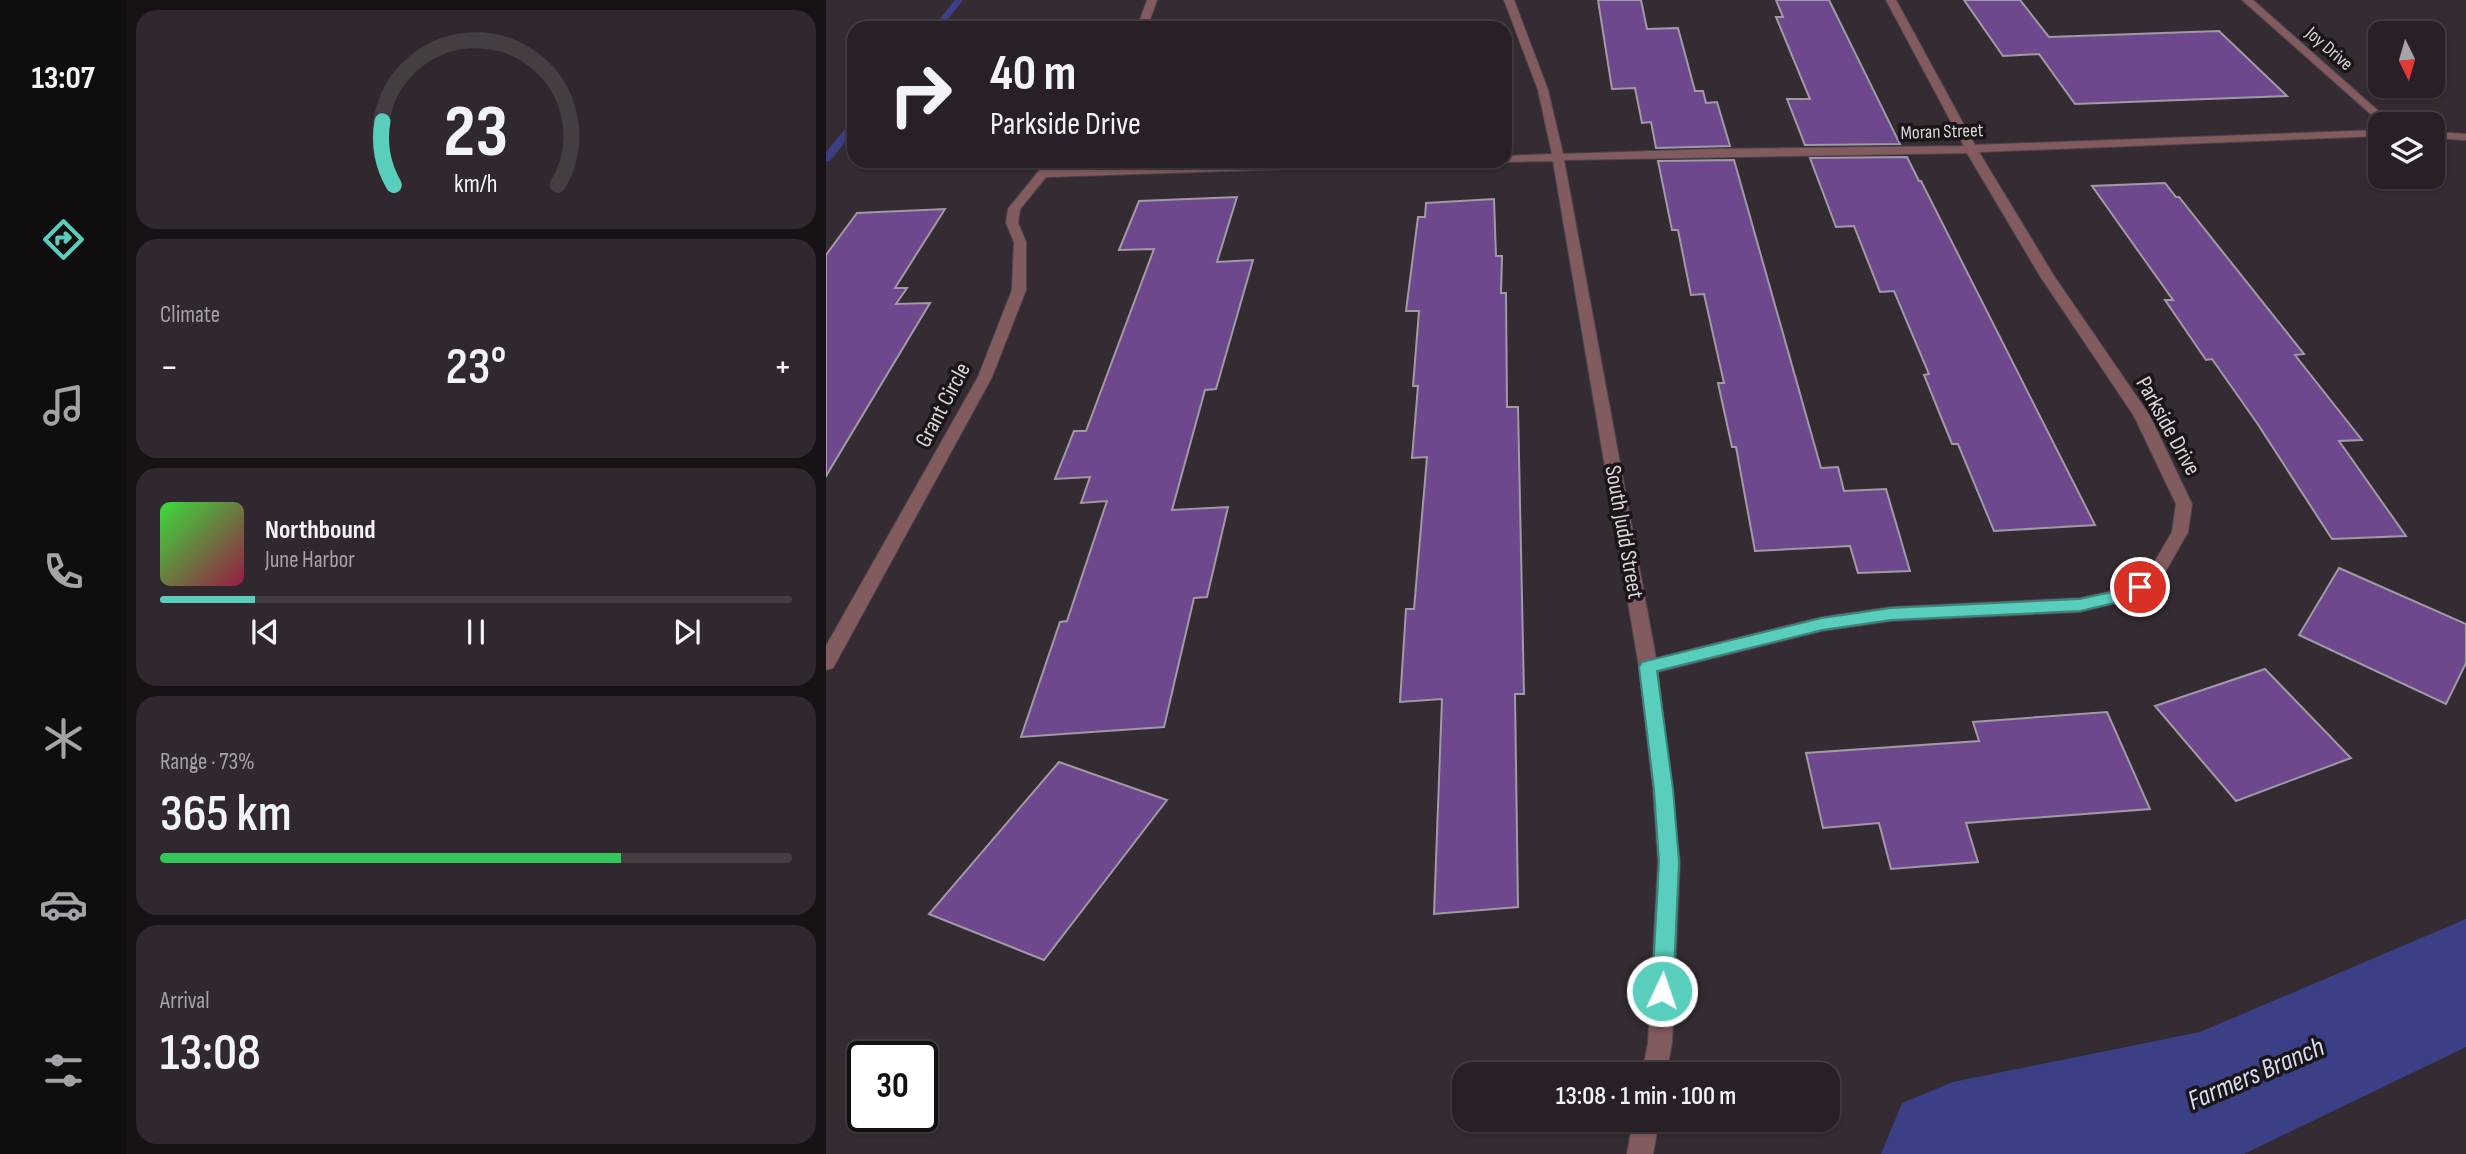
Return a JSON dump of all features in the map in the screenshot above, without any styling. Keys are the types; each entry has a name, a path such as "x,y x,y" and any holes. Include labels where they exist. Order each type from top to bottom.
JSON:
{"street":[{"path":"1144,21 1152,0"},
{"name":"South Judd Street","path":"1508,0 1543,90 1558,157 1648,667 1664,789 1669,862 1660,1043 1656,1062"},
{"name":"Parkside Drive","path":"1648,667 1822,624 1891,614 2080,605 2126,594 2153,579 2180,532 2184,504 2142,416 2047,276 1971,149 1891,0"},
{"name":"Joy Drive","path":"2247,0 2374,112"},
{"name":"Moran Street","path":"1512,159 1971,149 2368,133"},
{"path":"2445,136 2466,137"},
{"name":"Grant Circle","path":"826,663 985,377 1020,290 1020,242 1012,223 1014,209 1046,168"},
{"path":"1040,174 1222,168"},
{"path":"1640,1154 1644,1132"}],"building":[{"path":"1598,0 1641,0 1647,29 1678,28 1695,91 1703,91 1706,103 1717,102 1730,146 1656,148 1651,122 1642,123 1635,88 1612,89"},
{"path":"1776,0 1829,0 1900,144 1805,145 1787,99 1810,99 1776,17 1783,17"},
{"path":"1964,0 2020,0 2049,37 2219,31 2287,96 2075,104 2039,54 2003,56"},
{"path":"1907,157 2095,525 1994,531 1958,444 1952,444 1924,375 1929,374 1894,291 1880,292 1854,226 1836,227 1810,158"},
{"path":"1734,160 1821,468 1838,467 1844,491 1886,489 1910,571 1858,573 1850,546 1755,551 1736,447 1732,447 1718,383 1724,383 1704,294 1691,295 1678,230 1672,230 1658,161"},
{"path":"2165,183 2304,354 2295,355 2362,440 2339,441 2406,536 2332,539 2257,423 2212,359 2206,360 2165,300 2173,300 2092,186"},
{"path":"1237,197 1217,262 1253,260 1216,389 1205,390 1172,510 1228,507 1207,597 1194,598 1164,727 1021,737 1060,622 1067,621 1107,501 1081,503 1090,477 1055,479 1074,431 1086,431 1154,249 1119,250 1139,201"},
{"path":"1494,199 1496,256 1502,256 1501,293 1506,293 1507,407 1518,407 1524,694 1515,694 1518,907 1434,914 1442,699 1400,702 1406,609 1414,609 1427,457 1412,458 1418,386 1413,386 1419,311 1406,311 1418,217 1425,217 1426,203"},
{"path":"945,209 895,288 907,288 896,304 930,303 826,476 826,255 857,213"},
{"path":"2339,568 2466,624 2466,663 2446,704 2299,635"},
{"path":"2265,669 2351,758 2236,801 2155,706"},
{"path":"2107,712 2150,809 1966,823 1978,862 1891,869 1879,823 1823,828 1806,753 1979,741 1973,722"},
{"path":"1059,762 1167,800 1044,960 929,914"}],"waterway":[{"path":"942,21 959,0"},
{"path":"826,159 847,134"},
{"name":"Farmers Branch","path":"1953,1154 2204,1101 2466,981"}],"route":[{"path":"1662,991 1669,862 1664,789 1648,667 1822,624 1891,614 2080,605 2126,594 2140,587"}]}
